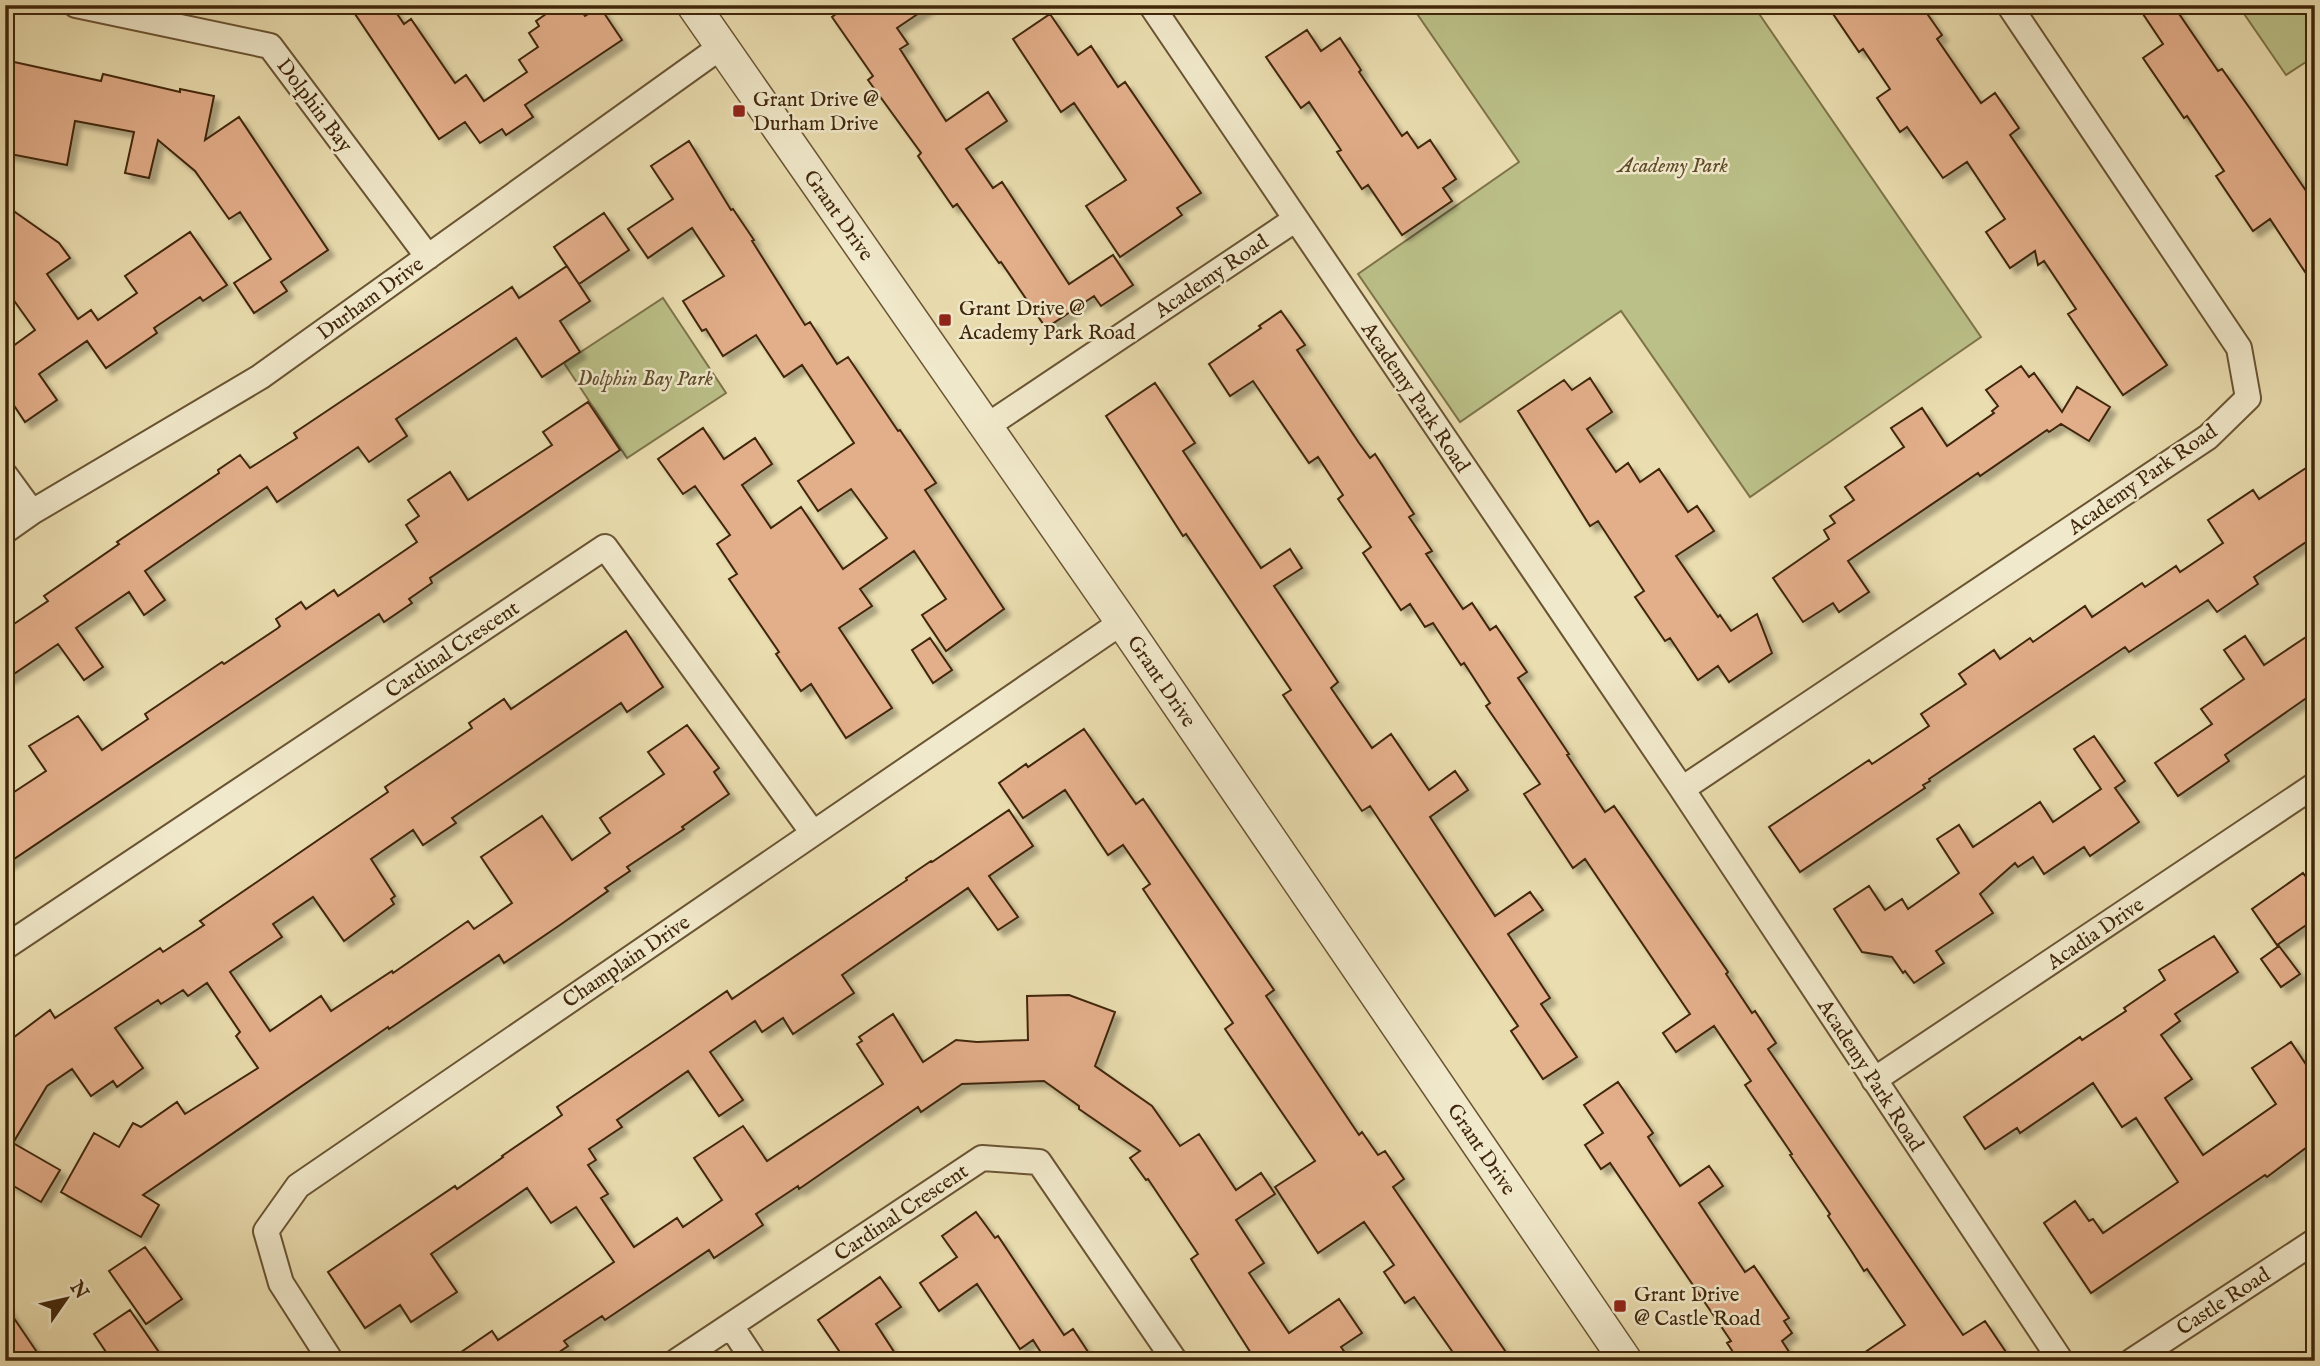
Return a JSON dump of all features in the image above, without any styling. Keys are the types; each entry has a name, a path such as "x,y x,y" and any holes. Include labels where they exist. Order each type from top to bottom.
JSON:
{"street":[{"name":"Dolphin Bay","path":"76,5 270,46 428,257"},
{"name":"Grant Drive","path":"693,5 1122,622 1626,1361"},
{"name":"Academy Park Road","path":"1151,5 1682,789 2061,1361"},
{"name":"Academy Park Road","path":"1682,789 2208,437 2248,398 2239,348 2009,5"},
{"name":"Durham Drive","path":"5,531 32,512 260,377 722,46"},
{"name":"Academy Road","path":"986,426 1296,219"},
{"path":"5,475 32,512"},
{"name":"Cardinal Crescent","path":"5,947 605,547 813,832"},
{"name":"Champlain Drive","path":"331,1361 281,1283 266,1231 298,1186 1122,622"},
{"name":"Acadia Drive","path":"1874,1080 2315,785"},
{"name":"Cardinal Crescent","path":"677,1361 982,1158 1039,1162 1175,1361"},
{"name":"Castle Road","path":"2132,1361 2315,1241"},
{"path":"731,1326 754,1361"}],"green space":[{"name":"Academy Park","path":"1411,5 1753,5 1981,337 1750,497 1621,311 1460,422 1358,274 1519,162"},
{"path":"2238,5 2315,5 2315,56 2286,75"},
{"name":"Dolphin Bay Park","path":"663,298 726,393 627,458 564,363"}],"building":[{"path":"349,5 391,5 404,24 411,19 455,83 466,75 484,101 527,72 519,60 538,47 529,33 539,26 536,21 559,5 577,5 585,16 600,7 622,40 525,105 533,117 506,135 502,129 480,143 465,122 439,139"},
{"path":"848,5 931,5 897,28 908,44 900,49 946,121 988,92 1007,121 966,149 993,188 1002,182 1069,284 1113,255 1133,285 1101,306 1094,296 1046,328 957,204 953,207 918,156 921,153 868,80 873,76 832,17"},
{"path":"1827,5 1921,5 1942,35 1937,39 1981,103 1995,93 2019,128 2010,135 2167,365 2123,395 2068,314 2076,309 2044,261 2038,265 2035,251 2010,268 1986,232 2005,219 1967,162 1943,178 1907,127 1900,132 1877,98 1890,89 1863,49 1859,52"},
{"path":"2137,5 2173,5 2218,71 2222,69 2315,204 2315,287 2270,219 2253,231 2216,176 2224,171 2143,58 2163,44"},
{"path":"1050,14 1078,55 1091,46 1118,87 1125,82 1201,193 1177,208 1182,215 1120,257 1086,206 1126,180 1074,103 1061,112 1013,39"},
{"path":"1307,30 1321,51 1340,38 1361,70 1359,72 1402,136 1407,132 1418,148 1430,140 1456,179 1443,188 1452,201 1402,235 1368,185 1362,189 1337,152 1341,150 1309,102 1301,108 1266,57"},
{"path":"5,60 101,81 103,74 180,92 180,89 214,96 205,140 239,117 328,250 281,282 287,291 254,313 234,283 271,259 240,212 229,219 195,171 158,140 149,178 125,173 134,132 75,121 67,165 5,153 13,106 5,105"},
{"path":"689,141 731,210 733,209 754,240 752,241 805,325 810,322 837,364 848,357 936,483 925,490 1004,609 946,651 922,615 946,599 914,551 860,589 872,606 839,628 892,708 846,738 811,684 801,691 776,654 779,652 729,579 737,574 717,544 730,535 695,486 683,494 658,459 703,428 724,459 755,438 772,464 742,485 771,528 801,507 843,569 887,538 851,489 818,511 798,481 854,443 802,365 784,377 756,335 723,356 706,329 702,331 683,301 724,276 692,228 648,258 628,229 673,199 651,166"},
{"path":"5,205 59,243 70,258 47,274 78,319 91,310 98,320 137,293 125,276 190,232 227,285 203,301 200,297 154,328 157,333 106,368 87,341 39,374 57,400 25,422 5,392 5,352 35,330 5,288"},
{"path":"604,213 629,250 579,284 554,247"},
{"path":"567,266 590,301 560,321 580,352 542,377 516,338 396,419 407,436 369,462 358,447 277,502 267,487 145,571 165,600 144,615 129,592 76,628 103,667 84,680 58,644 5,680 5,630 48,601 44,596 119,544 117,542 219,473 218,470 240,455 250,468 297,438 294,433 512,287 519,298"},
{"path":"1281,311 1305,345 1297,350 1359,443 1370,458 1375,454 1414,514 1409,517 1432,551 1426,554 1463,609 1472,603 1490,630 1496,626 1527,672 1518,678 1569,754 1567,755 1605,812 1614,806 1728,972 1726,974 1752,1013 1755,1011 1776,1043 1768,1049 1963,1335 1985,1321 2012,1361 1852,1361 1905,1325 1867,1269 1864,1271 1790,1155 1792,1154 1745,1085 1751,1081 1714,1026 1676,1052 1663,1033 1690,1014 1585,859 1573,868 1524,794 1540,784 1486,706 1490,703 1464,663 1461,665 1433,623 1425,627 1410,604 1401,610 1363,553 1371,547 1338,499 1343,495 1318,457 1309,463 1253,381 1230,396 1209,364"},
{"path":"2021,366 2029,377 2034,373 2062,412 2077,387 2110,407 2089,441 2061,424 2049,432 2047,430 1980,476 1978,473 1848,561 1869,592 1839,612 1833,603 1803,622 1773,578 1829,539 1824,530 1835,523 1830,516 1854,500 1845,487 1904,447 1891,428 1922,408 1947,446 1994,413 1992,411 1998,406 1986,390"},
{"path":"1590,378 1612,412 1587,429 1616,472 1628,463 1640,482 1659,469 1688,512 1697,506 1714,531 1676,556 1718,617 1720,615 1731,631 1757,614 1772,653 1729,682 1718,666 1698,680 1670,638 1665,641 1635,597 1644,591 1598,521 1590,526 1518,411 1564,380 1572,390"},
{"path":"1155,383 1195,443 1183,451 1261,568 1290,549 1302,568 1274,586 1338,682 1331,688 1372,748 1391,734 1429,790 1455,771 1468,790 1430,817 1495,916 1530,892 1543,910 1508,934 1550,998 1541,1004 1577,1057 1543,1079 1511,1031 1518,1026 1370,806 1362,811 1283,695 1291,690 1186,534 1183,536 1106,416"},
{"path":"588,402 620,450 430,578 432,583 409,599 412,603 384,622 379,614 5,865 5,798 46,771 29,746 78,716 102,750 148,719 145,714 278,628 280,626 276,619 301,602 306,609 334,590 338,596 417,542 406,525 419,516 408,500 450,472 468,500 552,445 543,432"},
{"path":"2315,462 2315,536 2254,577 2258,584 2217,612 2208,600 2129,652 2125,647 1929,779 1930,781 1923,785 1925,788 1800,872 1769,827 1869,760 1872,764 1929,726 1921,714 1966,684 1959,674 1994,650 2000,659 2030,638 2033,642 2085,606 2092,617 2142,583 2145,587 2176,566 2180,572 2223,543 2208,520 2253,490 2259,499"},
{"path":"626,631 663,687 627,712 621,703 452,818 456,823 423,845 413,830 371,859 395,896 391,899 394,904 344,941 313,897 273,924 282,937 230,972 270,1031 321,996 331,1011 392,971 393,973 468,921 474,929 512,903 481,857 542,816 572,860 610,833 600,818 664,774 648,752 687,725 719,768 714,772 729,794 682,827 684,829 627,867 630,871 605,888 608,891 560,925 504,963 499,955 389,1029 388,1027 143,1195 159,1205 141,1237 61,1192 94,1133 119,1147 133,1123 141,1127 177,1102 185,1114 258,1068 236,1036 240,1032 207,983 188,996 183,990 161,1004 158,1000 115,1028 143,1068 117,1087 113,1081 91,1096 72,1069 47,1086 13,1143 60,1170 41,1202 5,1181 5,1044 50,1010 55,1018 160,948 163,952 204,925 200,921 388,792 385,787 472,728 469,723 504,699 511,709"},
{"path":"2315,631 2315,692 2225,755 2229,761 2178,796 2155,763 2212,724 2201,709 2244,679 2224,650 2245,636 2264,665"},
{"path":"930,638 952,670 933,683 912,650"},
{"path":"1084,729 1136,804 1143,799 1274,990 1266,996 1359,1135 1362,1132 1378,1155 1385,1151 1404,1179 1393,1187 1512,1361 1459,1361 1414,1297 1405,1303 1384,1272 1394,1265 1364,1222 1318,1253 1275,1187 1315,1161 1225,1029 1233,1023 1143,889 1150,884 1123,845 1108,855 1065,790 1023,818 999,783"},
{"path":"2094,736 2125,781 2115,788 2139,822 2090,856 2084,847 2044,874 2033,857 2018,867 2015,863 1980,894 1993,913 1936,951 1944,963 1914,983 1892,957 1862,952 1834,909 1869,886 1885,910 1902,899 1908,909 1959,873 1937,839 1959,825 1973,847 2040,802 2053,822 2101,789 2074,749"},
{"path":"1009,810 1033,846 989,876 1018,917 998,930 968,888 842,975 854,993 793,1034 783,1018 762,1032 755,1021 710,1052 743,1100 719,1116 688,1071 617,1120 622,1127 589,1149 596,1160 588,1165 608,1194 601,1198 634,1247 677,1218 683,1227 722,1200 694,1158 743,1126 767,1161 883,1084 857,1044 862,1041 859,1037 893,1014 923,1062 956,1040 1028,1040 1027,996 1069,995 1115,1012 1095,1066 1152,1106 1180,1146 1199,1134 1236,1190 1261,1173 1275,1194 1236,1220 1264,1263 1249,1273 1289,1333 1339,1299 1362,1333 1341,1347 1351,1361 1256,1361 1191,1259 1198,1254 1148,1179 1146,1180 1130,1158 1140,1151 1044,1081 962,1084 921,1112 918,1107 799,1189 798,1186 756,1214 763,1225 714,1258 709,1250 605,1320 602,1316 564,1341 568,1346 546,1361 448,1361 492,1331 498,1340 614,1262 576,1207 551,1223 527,1188 431,1254 457,1292 411,1322 400,1305 365,1328 328,1272 455,1186 457,1189 503,1157 562,1115 557,1107 727,991 732,999"},
{"path":"2303,873 2315,889 2315,919 2277,945 2252,909"},
{"path":"2214,936 2238,972 2175,1014 2180,1021 2161,1035 2192,1079 2165,1098 2203,1155 2276,1104 2252,1068 2291,1042 2315,1078 2315,1141 2267,1177 2265,1175 2091,1293 2044,1223 2075,1201 2089,1221 2093,1219 2103,1233 2178,1182 2136,1118 2122,1127 2093,1083 2020,1133 2017,1128 1985,1149 1964,1117 2080,1037 2082,1040 2126,1011 2124,1008 2165,980 2159,970"},
{"path":"2279,946 2300,974 2281,987 2261,959"},
{"path":"1618,1082 1653,1133 1648,1137 1680,1186 1709,1166 1723,1186 1699,1203 1745,1272 1754,1266 1789,1318 1784,1321 1792,1333 1782,1341 1795,1361 1739,1361 1727,1343 1731,1341 1610,1163 1601,1169 1585,1145 1603,1133 1584,1105"},
{"path":"976,1212 995,1238 998,1236 1064,1335 1073,1329 1094,1361 1025,1361 1040,1351 1033,1340 1020,1349 977,1284 939,1311 920,1283 957,1257 942,1236"},
{"path":"145,1247 182,1299 146,1324 109,1271"},
{"path":"880,1277 901,1307 876,1324 900,1361 846,1361 818,1320"},
{"path":"5,1305 43,1361 5,1361"},
{"path":"130,1310 165,1361 112,1361 94,1334"}],"place":[{"name":"Grant Drive @ Durham Drive","path":"739,111"},
{"name":"Grant Drive @ Academy Park Road","path":"945,320"},
{"name":"Grant Drive @ Castle Road","path":"1620,1306"}]}
